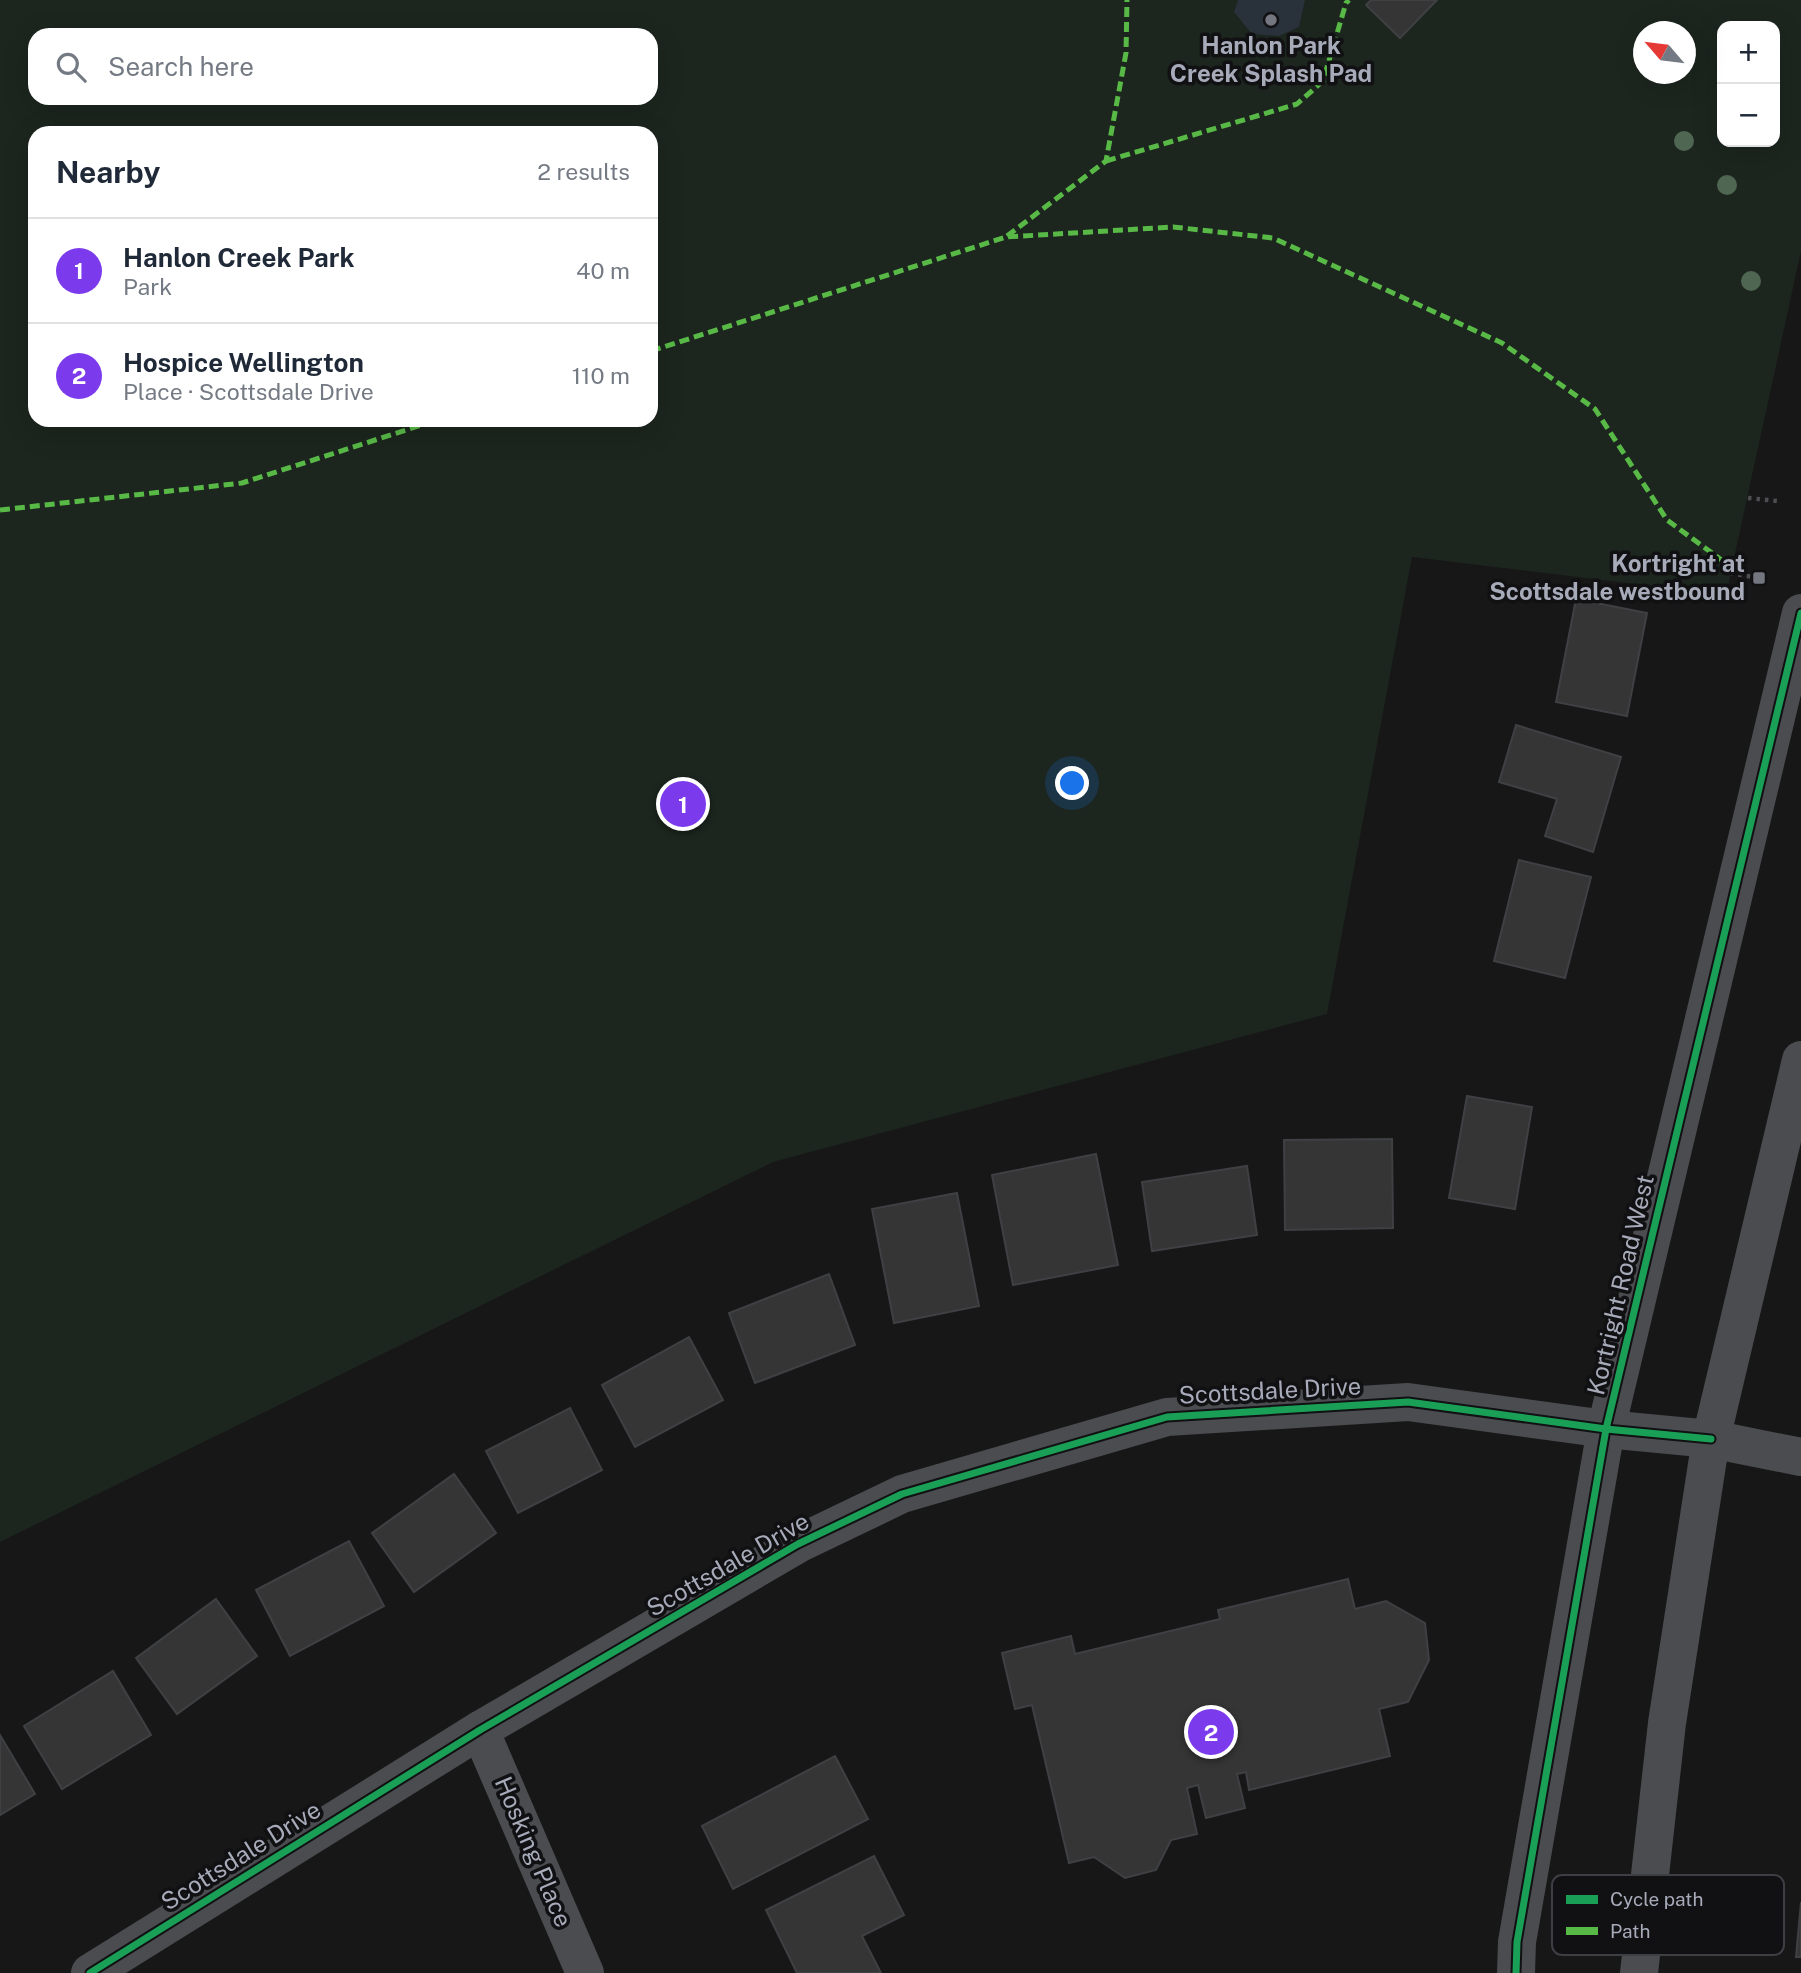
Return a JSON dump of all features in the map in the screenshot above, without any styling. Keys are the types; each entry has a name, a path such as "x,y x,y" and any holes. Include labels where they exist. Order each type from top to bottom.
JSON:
{"street":[{"name":"Kortright Road West","path":"1516,1973 1517,1942 1606,1429 1801,613"},
{"path":"1650,1875 1667,1723 1711,1439 1801,1060"},
{"name":"Scottsdale Drive","path":"90,1973 481,1730 799,1545 902,1493 1167,1417 1408,1402 1606,1429 1711,1439 1801,1457"},
{"name":"Hosking Place","path":"481,1730 585,1973"},
{"path":"1639,1973 1641,1955"}],"path":[{"path":"1748,498 1777,501"},
{"path":"1730,573 1759,578"}],"shaded area":[{"path":"0,0 1801,0 1801,251 1726,595 1412,557 1327,1014 773,1162 0,1542"},
{"name":"Hanlon Park Creek Splash Pad","path":"1238,0 1305,0 1299,27 1279,36 1252,34 1234,12"}],"building":[{"path":"1371,0 1437,0 1400,38 1366,5"},
{"path":"1576,599 1647,613 1627,716 1556,702"},
{"path":"1516,725 1621,757 1593,852 1545,836 1557,799 1499,782"},
{"path":"1519,860 1591,877 1565,978 1494,961"},
{"path":"1467,1096 1532,1107 1515,1209 1449,1198"},
{"path":"1392,1139 1393,1228 1285,1230 1284,1140"},
{"path":"1096,1154 1118,1265 1013,1285 992,1175"},
{"path":"1247,1166 1257,1235 1152,1251 1142,1182"},
{"path":"957,1193 979,1306 894,1323 872,1209"},
{"path":"829,1274 855,1345 755,1383 729,1313"},
{"path":"689,1337 723,1400 635,1447 602,1385"},
{"path":"570,1408 602,1470 518,1513 486,1451"},
{"path":"454,1474 496,1533 414,1592 372,1533"},
{"path":"349,1541 384,1606 290,1656 256,1590"},
{"path":"1348,1579 1355,1609 1386,1601 1425,1623 1429,1660 1408,1702 1379,1709 1390,1756 1249,1790 1246,1772 1237,1774 1245,1808 1206,1818 1198,1785 1187,1788 1197,1834 1171,1840 1156,1870 1125,1878 1094,1857 1069,1863 1032,1705 1015,1709 1002,1653 1071,1636 1075,1654 1220,1619 1218,1610"},
{"path":"216,1599 257,1656 177,1714 136,1658"},
{"path":"113,1671 151,1735 62,1789 24,1726"},
{"path":"0,1735 35,1794 0,1815"},
{"path":"835,1756 868,1819 733,1889 702,1826"},
{"path":"874,1856 904,1915 862,1936 881,1973 797,1973 766,1910"},
{"path":"1801,1902 1801,1957 1796,1957"}],"marked path":[{"path":"1007,236 1106,161 1126,53 1127,0"},
{"path":"1106,161 1297,104 1323,81 1349,0"},
{"path":"658,349 1006,237 1173,227 1273,238 1502,343 1595,409 1667,520 1731,567"},
{"path":"0,510 242,483 415,427"}],"cycle path":[{"path":"1516,1973 1517,1942 1606,1429 1801,613"},
{"path":"90,1973 480,1730 798,1544 902,1494 1167,1417 1408,1402 1606,1429 1711,1439"}],"place":[{"name":"Hanlon Park Creek Splash Pad","path":"1271,20"},
{"name":"Kortright at Scottsdale westbound","path":"1759,578"},
{"name":"Hanlon Creek Park","path":"683,804"},
{"name":"Hospice Wellington","path":"1211,1732"}]}
